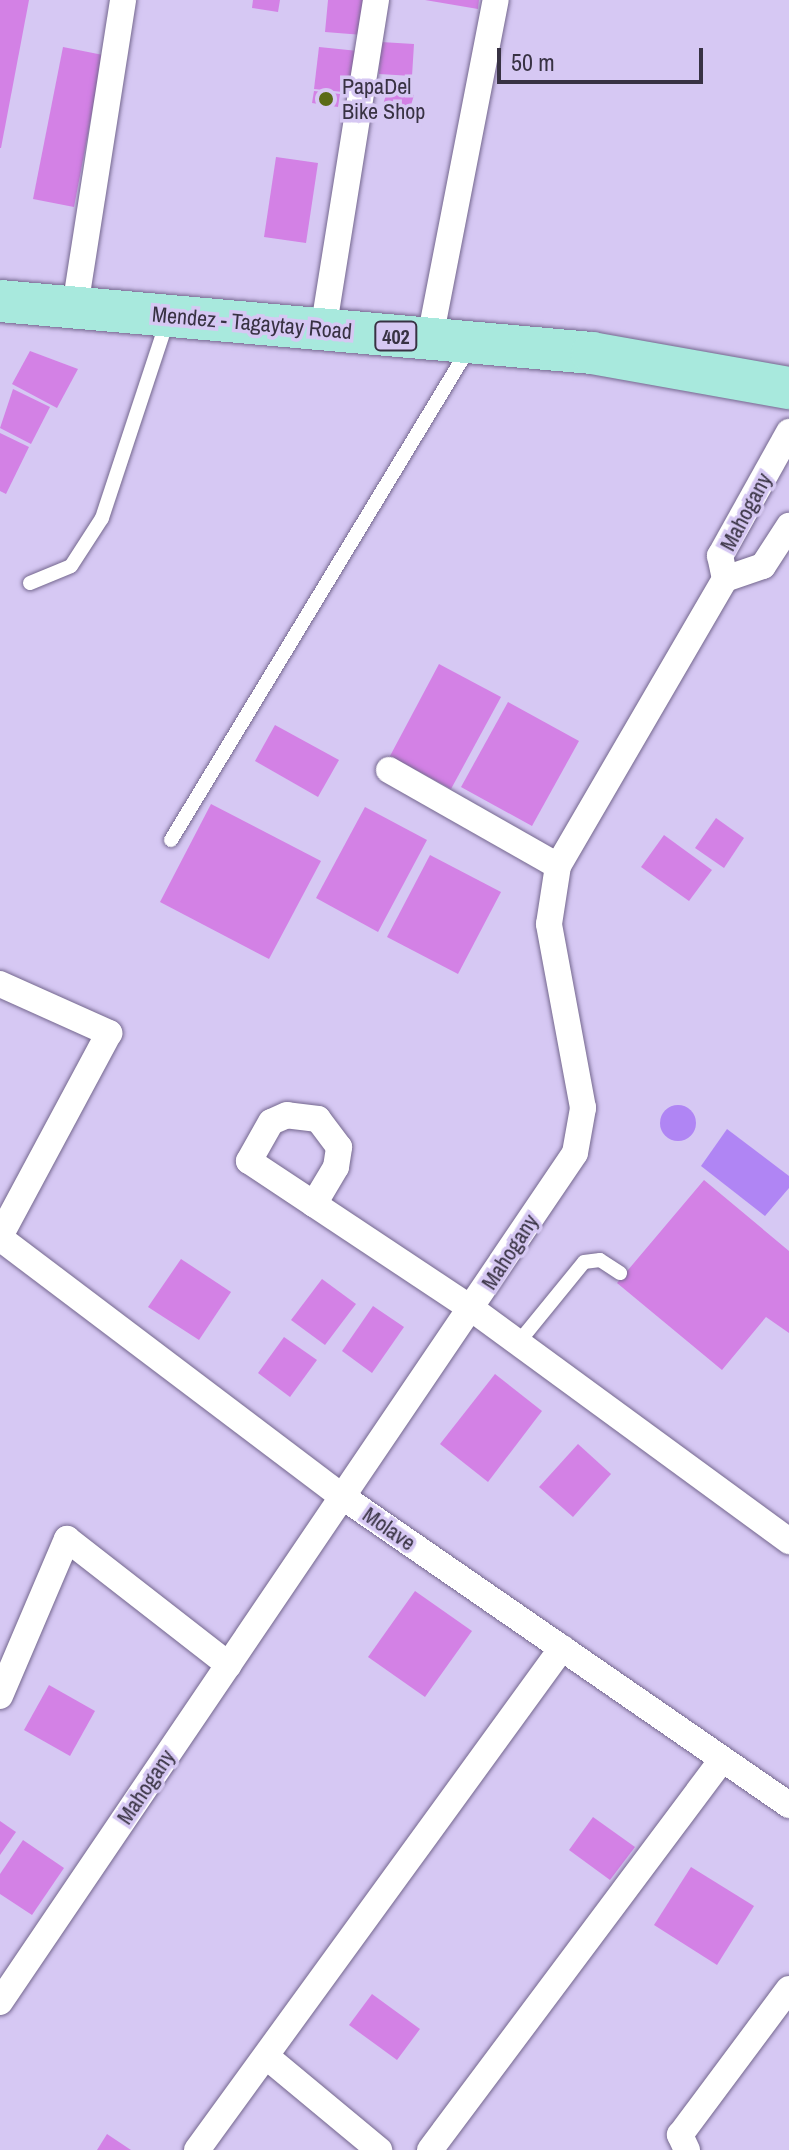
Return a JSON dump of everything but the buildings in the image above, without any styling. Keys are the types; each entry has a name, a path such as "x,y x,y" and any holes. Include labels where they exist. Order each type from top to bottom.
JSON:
{"main road":[{"name":"Mendez - Tagaytay Road","path":"0,301 169,314 323,331 473,341 671,363 789,388"}],"street":[{"path":"75,307 123,0"},
{"path":"323,331 376,0"},
{"path":"430,338 496,0"},
{"name":"Mahogany","path":"0,2002 575,1153 583,1108 549,924 558,866 725,579 720,556 780,470 789,432"},
{"path":"725,579 763,566 789,526"},
{"path":"389,770 558,866"},
{"path":"0,984 109,1033 0,1237"},
{"path":"314,1204 472,1309 789,1541"},
{"name":"Molave","path":"0,1237 343,1497 789,1805"},
{"path":"0,1696 67,1539 229,1665"},
{"path":"197,2150 562,1648"},
{"path":"430,2150 722,1759"},
{"path":"687,2150 680,2135 787,1996"},
{"path":"267,2057 379,2150"}],"lane":[{"path":"30,583 71,566 102,518 169,314"},
{"path":"171,840 473,341"},
{"path":"518,1343 584,1262 600,1260 620,1273"}],"shaded area":[{"path":"678,1105 691,1110 696,1123 691,1136 678,1141 665,1136 660,1123 665,1110"},
{"path":"727,1129 789,1176 789,1188 765,1216 701,1166"}],"place":[{"name":"PapaDel Bike Shop","path":"326,99"}]}
